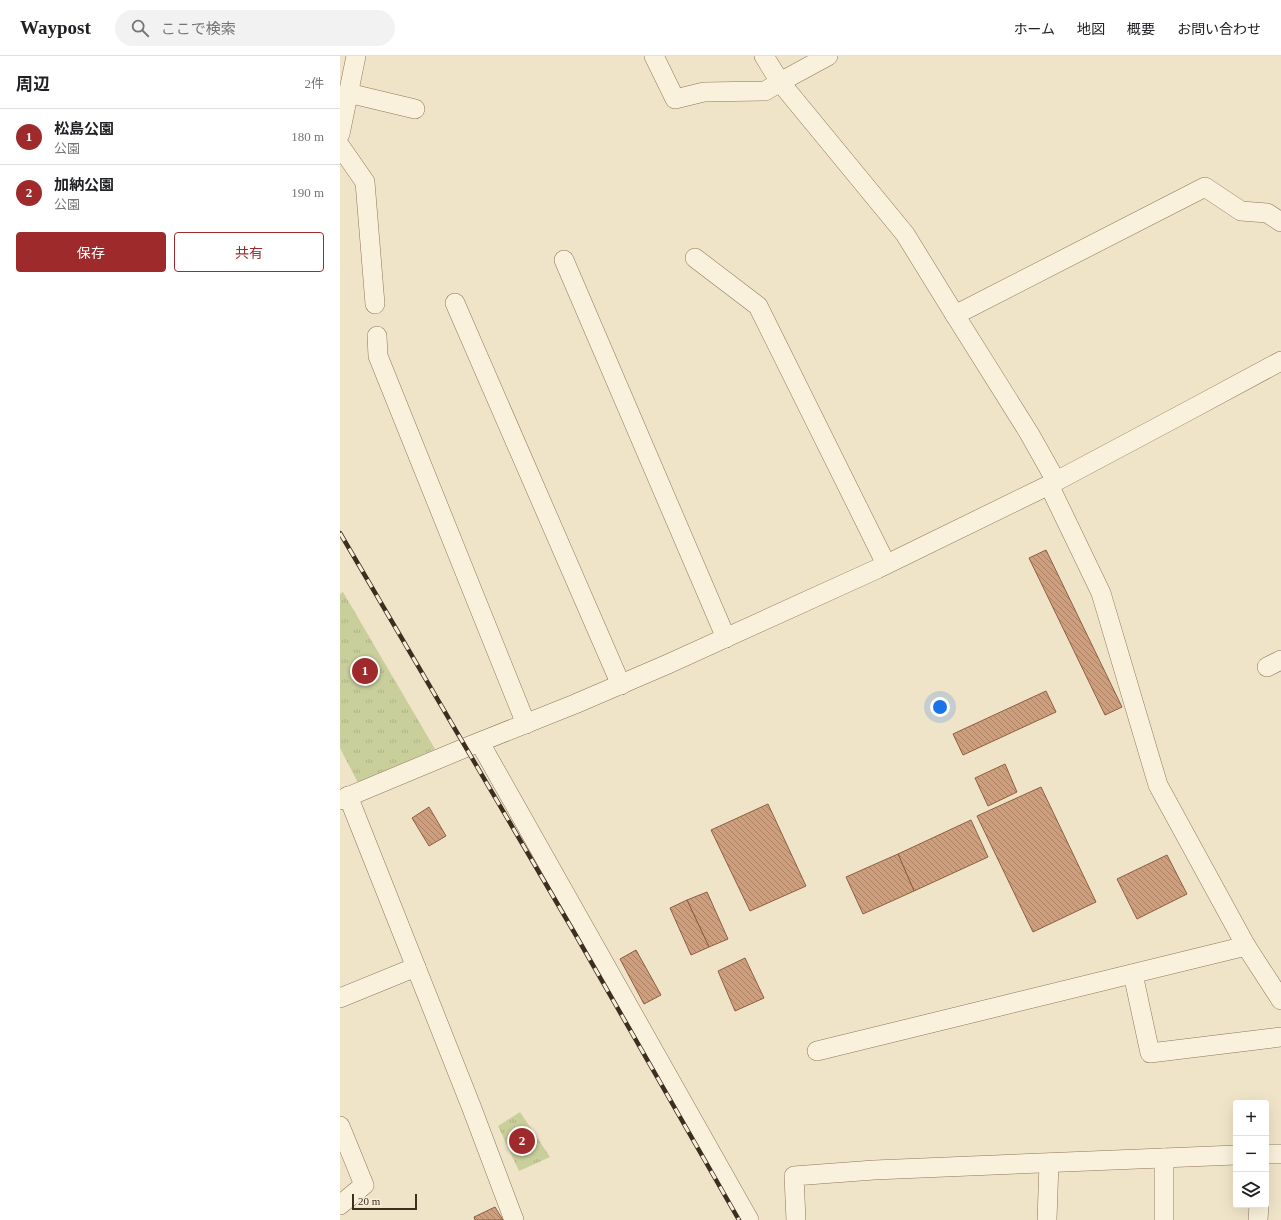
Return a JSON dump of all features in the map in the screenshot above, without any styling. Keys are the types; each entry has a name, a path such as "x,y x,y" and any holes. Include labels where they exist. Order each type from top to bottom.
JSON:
{"street":[{"path":"340,134 356,56"},
{"path":"654,56 675,99 704,92 765,91 828,56"},
{"path":"764,56 780,82 906,234 1029,433 1101,593 1158,785 1246,946 1274,977 1281,1000"},
{"path":"348,93 415,109"},
{"path":"340,146 365,182 374,304"},
{"path":"955,315 1206,187 1241,211 1268,213 1281,222"},
{"path":"695,258 758,306 886,564"},
{"path":"564,260 726,638"},
{"path":"455,303 621,685"},
{"path":"376,336 378,356 526,724"},
{"path":"514,1220 416,967 344,798 621,685 886,564 1052,483 1188,412 1281,361"},
{"path":"480,743 749,1220"},
{"path":"817,1051 1246,946"},
{"path":"340,998 416,967"},
{"path":"1133,974 1150,1053 1281,1037"},
{"path":"340,1126 364,1185 340,1206"},
{"path":"1269,1154 1281,1154"},
{"path":"796,1220 794,1176 874,1170 1233,1156"},
{"path":"1164,1158 1164,1220"},
{"path":"1047,1220 1049,1163"},
{"path":"1258,1220 1259,1208"}],"green space":[{"path":"343,592 435,749 358,783 340,748 340,594"},
{"path":"520,1112 550,1157 519,1171 498,1126"}],"building":[{"path":"1046,550 1122,707 1105,715 1029,558"},
{"path":"1046,691 1056,712 963,755 953,734"},
{"path":"1005,764 1017,792 988,806 975,778"},
{"path":"1041,787 1096,902 1033,932 977,816"},
{"path":"768,804 806,886 750,911 711,830"},
{"path":"429,807 446,836 429,846 412,818"},
{"path":"971,820 988,857 914,891 898,854"},
{"path":"898,854 914,891 863,914 846,877"},
{"path":"1167,855 1187,894 1137,919 1117,879"},
{"path":"707,892 728,939 709,947 687,900"},
{"path":"687,900 709,947 691,955 670,908"},
{"path":"636,950 661,995 644,1004 620,959"},
{"path":"745,958 764,998 735,1011 718,971"},
{"path":"495,1207 503,1220 475,1220 474,1217"}],"railway":[{"path":"340,533 574,932 739,1220"}],"place":[{"name":"松島公園","path":"365,671"},
{"name":"加納公園","path":"522,1141"}]}
